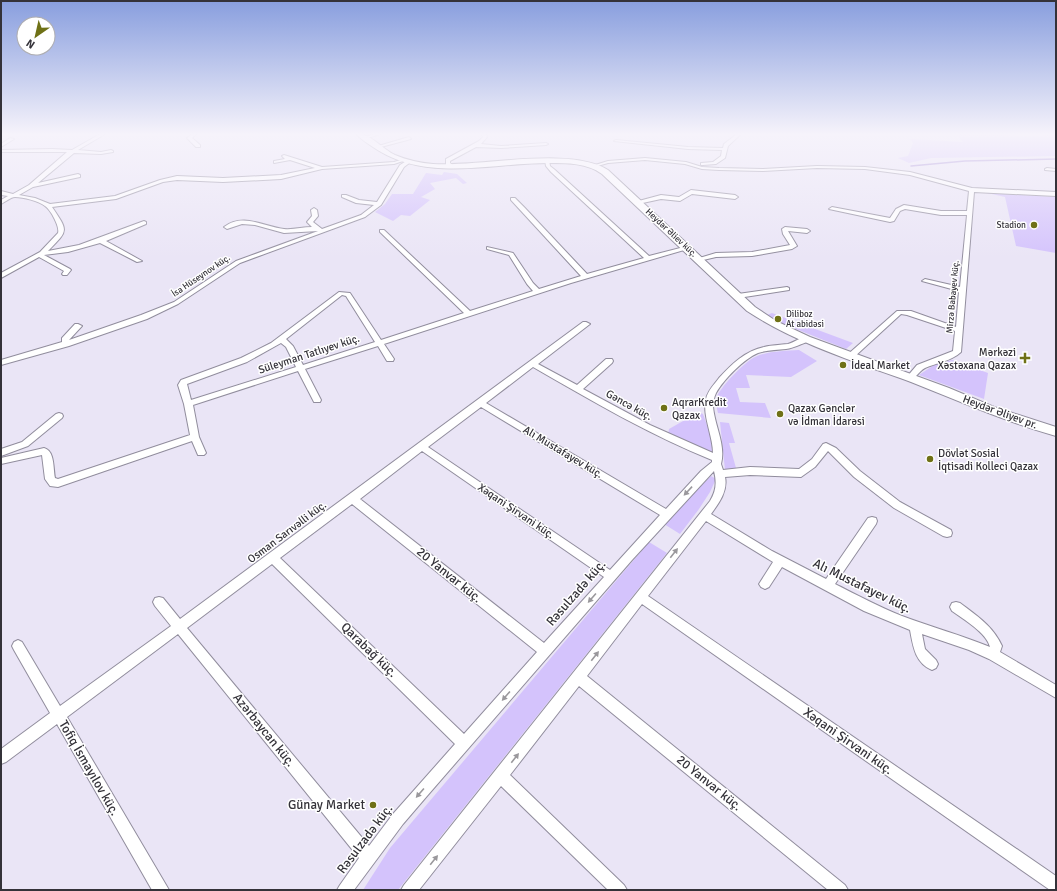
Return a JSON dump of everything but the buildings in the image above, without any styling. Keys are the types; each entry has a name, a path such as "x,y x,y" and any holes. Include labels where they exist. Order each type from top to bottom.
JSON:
{"main road":[{"name":"Heydər Əliev küç.","path":"609,176 738,296 766,320 806,339 945,391"},
{"path":"945,391 996,406 1056,428"},
{"name":"Heydər Əliyev pr.","path":"945,391 990,410 1056,432"}],"street":[{"path":"1,202 31,186 44,176"},
{"path":"31,186 78,176"},
{"path":"1,193 42,202 50,206 116,197 162,181 177,178 190,177 223,180 287,176"},
{"name":"İsa Hüseynov küç.","path":"1,363 66,344 165,309 186,297 238,262 320,229 357,219 379,204 396,176"},
{"path":"558,176 648,258"},
{"path":"916,176 972,190 1056,194"},
{"name":"Mirzə Babayev küç.","path":"910,378 917,370 926,364 954,354 958,348 972,190"},
{"path":"638,202 660,197 680,199 691,192 735,197"},
{"path":"344,196 358,202 379,204"},
{"path":"513,199 532,217 568,259 586,277"},
{"path":"1,276 41,254 61,234 62,230 50,206"},
{"path":"832,209 890,220 892,220 898,210 904,207 941,213 969,213"},
{"path":"314,210 315,216 310,222 320,229"},
{"path":"227,227 236,223 252,222 284,231 320,229"},
{"path":"41,254 62,251 100,240 144,223"},
{"path":"699,258 716,255 752,254 792,247 794,246 786,234 785,229 808,231"},
{"path":"382,231 468,314"},
{"path":"100,240 139,261"},
{"path":"489,248 511,254 530,284 538,292"},
{"name":"Süleyman Tatlıyev küç.","path":"188,404 586,277 648,258 688,248"},
{"path":"41,254 68,270 65,274"},
{"path":"925,281 963,290"},
{"path":"738,296 787,289"},
{"path":"201,453 195,437 188,404 182,388 184,382 244,360 282,340 338,295 345,293 348,294 390,359"},
{"path":"850,356 899,312 908,313 959,330"},
{"name":"Osman Sarıvəlli küç.","path":"1,757 273,558 586,324"},
{"path":"66,344 65,340 67,336 78,326"},
{"path":"409,890 501,776 705,515 718,496 722,489 718,466 719,444 709,407 712,392 747,356 765,349 792,347 806,339"},
{"path":"282,340 289,346 317,400"},
{"path":"578,389 609,361"},
{"name":"Gəncə küç.","path":"533,364 718,466"},
{"name":"Alı Mustafayev küç.","path":"480,403 667,514"},
{"path":"1,453 25,444 58,416"},
{"path":"1,461 44,451 48,454 50,479 53,483 195,437"},
{"name":"Xəqani Şirvani küç.","path":"422,446 611,576"},
{"path":"718,466 750,471 801,474 807,470 826,446 857,474 896,505 947,533"},
{"name":"Rəsulzadə küç.","path":"345,890 398,819 464,743 667,514 704,474 718,466"},
{"name":"20 Yanvar küç.","path":"352,498 545,651"},
{"name":"Alı Mustafayev küç.","path":"705,515 780,560 884,615 965,642 993,655 1056,692"},
{"path":"828,585 872,521"},
{"name":"Qarabağ küç.","path":"273,558 464,743"},
{"path":"765,584 780,560"},
{"name":"Xəqani Şirvani küç.","path":"640,597 1056,885"},
{"name":"Azərbaycan küç.","path":"160,602 369,858"},
{"path":"956,607 986,630 993,638 996,646 993,655"},
{"path":"915,626 920,652 932,664"},
{"name":"Tofiq İsmayılov küç.","path":"18,646 161,890"},
{"name":"20 Yanvar küç.","path":"578,677 840,890"},
{"path":"501,776 618,890"}],"shaded area":[{"path":"424,176 459,176 467,183 463,184 456,178 430,183 435,189 421,197 430,200 410,216 401,215 393,221 375,212 385,204 392,194 413,194"},
{"name":"Stadion","path":"987,193 1056,197 1056,253 1016,246 1005,197"},
{"path":"772,313 853,343 846,349 776,321 767,315"},
{"path":"799,350 817,361 791,377 746,375 750,388 736,388 740,402 765,403 771,418 718,413 716,399 718,394 732,376 749,361 758,356 769,353"},
{"path":"952,360 988,373 984,399 919,375 934,365"},
{"path":"699,412 703,414 711,436 712,452 690,445 668,434 669,429"},
{"path":"720,422 729,423 735,443 729,443 736,468 725,470"},
{"path":"711,476 716,479 710,492 680,534 664,524"},
{"path":"649,542 667,553 398,890 363,890 390,848"}],"place":[{"name":"Stadion","path":"1034,225"},
{"name":"Diliboz At abidəsi","path":"778,319"},
{"name":"Mərkəzi Xəstəxana Qazax","path":"1025,358"},
{"name":"İdeal Market","path":"843,365"},
{"name":"AqrarKredit Qazax","path":"664,408"},
{"name":"Qazax Gənclər və İdman İdarəsi","path":"780,414"},
{"name":"Dövlət Sosial İqtisadi Kolleci Qazax","path":"930,459"},
{"name":"Günay Market","path":"373,805"}]}
